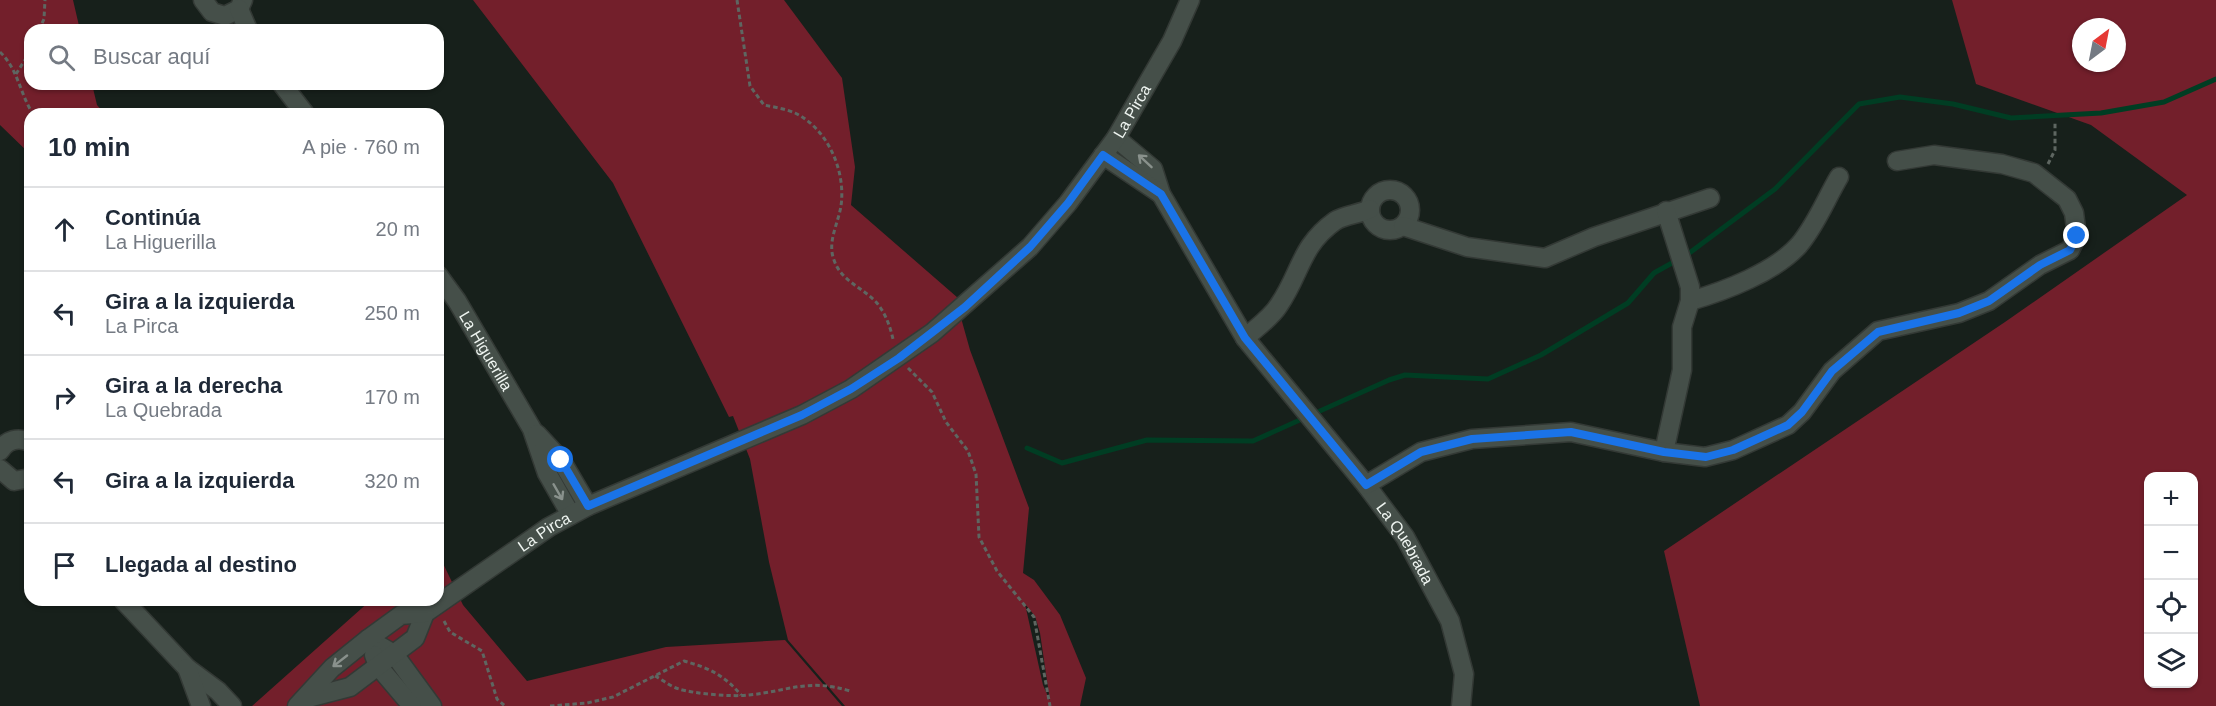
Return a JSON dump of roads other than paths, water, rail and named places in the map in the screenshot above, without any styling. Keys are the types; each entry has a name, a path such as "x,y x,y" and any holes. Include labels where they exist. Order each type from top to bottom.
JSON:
{"street":[{"path":"203,0 207,8 218,15 232,14 241,4"},
{"name":"La Pirca","path":"444,599 508,554 588,506 802,415 851,389 899,358 965,307 1030,247 1068,203 1116,138 1172,41 1190,0"},
{"path":"241,4 246,24"},
{"path":"287,90 300,108"},
{"name":"La Quebrada","path":"1116,138 1153,169 1161,194 1245,338 1366,485 1405,537 1450,621 1464,675 1461,706"},
{"name":"La Quebrada","path":"1103,155 1161,194"},
{"path":"1366,485 1421,452 1472,439 1571,432 1664,452 1706,457 1733,450 1788,425 1802,412 1832,371 1878,332 1959,313 1989,301 2040,265 2070,250 2077,236 2074,213 2067,199 2034,173 2002,164 1934,155 1897,161"},
{"path":"1690,301 1739,285 1786,257 1814,223 1839,177"},
{"path":"1403,226 1410,214 1410,207 1401,193 1384,191 1372,202 1370,209 1372,219 1382,228 1389,230 1403,226 1467,247 1545,258 1666,211 1710,198"},
{"path":"1245,338 1277,308 1292,282 1305,251 1320,234 1338,219 1370,209"},
{"path":"1664,452 1682,370 1682,327 1690,301 1690,287 1666,211"},
{"name":"La Higuerilla","path":"444,283 457,301 532,429 547,473 571,515"},
{"name":"La Higuerilla","path":"532,429 561,460 588,506"},
{"path":"0,451 8,442 15,439 24,441"},
{"path":"0,469 10,479 24,484"},
{"path":"129,606 187,668 218,691 232,706"},
{"name":"La Pirca","path":"303,702 332,668 368,639 401,615 434,606"},
{"name":"La Pirca","path":"303,702 350,687 415,638 430,609"},
{"path":"368,639 394,654 432,706"},
{"path":"368,639 378,666 412,706"},
{"path":"187,668 201,706"}],"waterway":[{"path":"1027,448 1062,463 1147,440 1253,441 1405,375 1488,379 1541,355 1628,303 1654,273 1688,254 1775,189 1859,104 1900,97 1953,104 2011,118 2101,113 2164,102 2216,79"}]}
